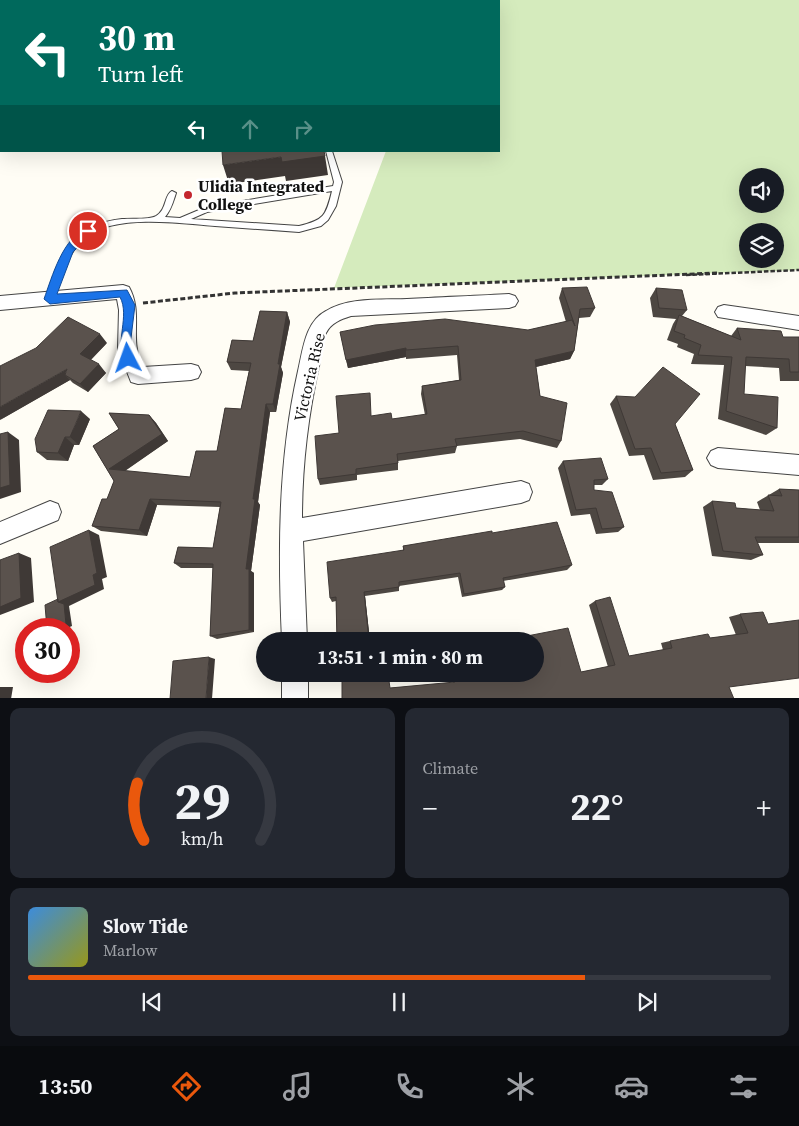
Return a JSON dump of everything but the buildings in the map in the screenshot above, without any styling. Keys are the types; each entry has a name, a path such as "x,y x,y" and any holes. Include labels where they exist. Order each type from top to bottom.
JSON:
{"street":[{"path":"0,303 123,292 129,305 128,358 138,376 190,372"},
{"name":"Victoria Rise","path":"294,632 292,490 296,439 301,403 316,335 320,326 327,318 338,312 351,310 509,302"},
{"path":"724,312 799,323"},
{"path":"718,458 799,465"},
{"path":"292,531 521,492"},
{"path":"0,533 50,512"},
{"path":"295,682 295,698"}],"lane":[{"path":"50,299 62,262 69,250 88,231 108,223 155,219 298,229 310,228 318,224 325,218 332,206 338,182 329,152"},
{"path":"181,220 206,210 336,188"},
{"path":"155,219 164,213 172,193"}],"path":[{"path":"129,305 235,293 799,270"}],"green space":[{"path":"500,0 799,0 799,270 334,288 386,152 500,152"}],"place":[{"name":"Ulidia Integrated College","path":"188,195"}],"route":[{"path":"88,231 79,238 62,262 50,299 123,292 129,305 126,338 128,358"}]}
